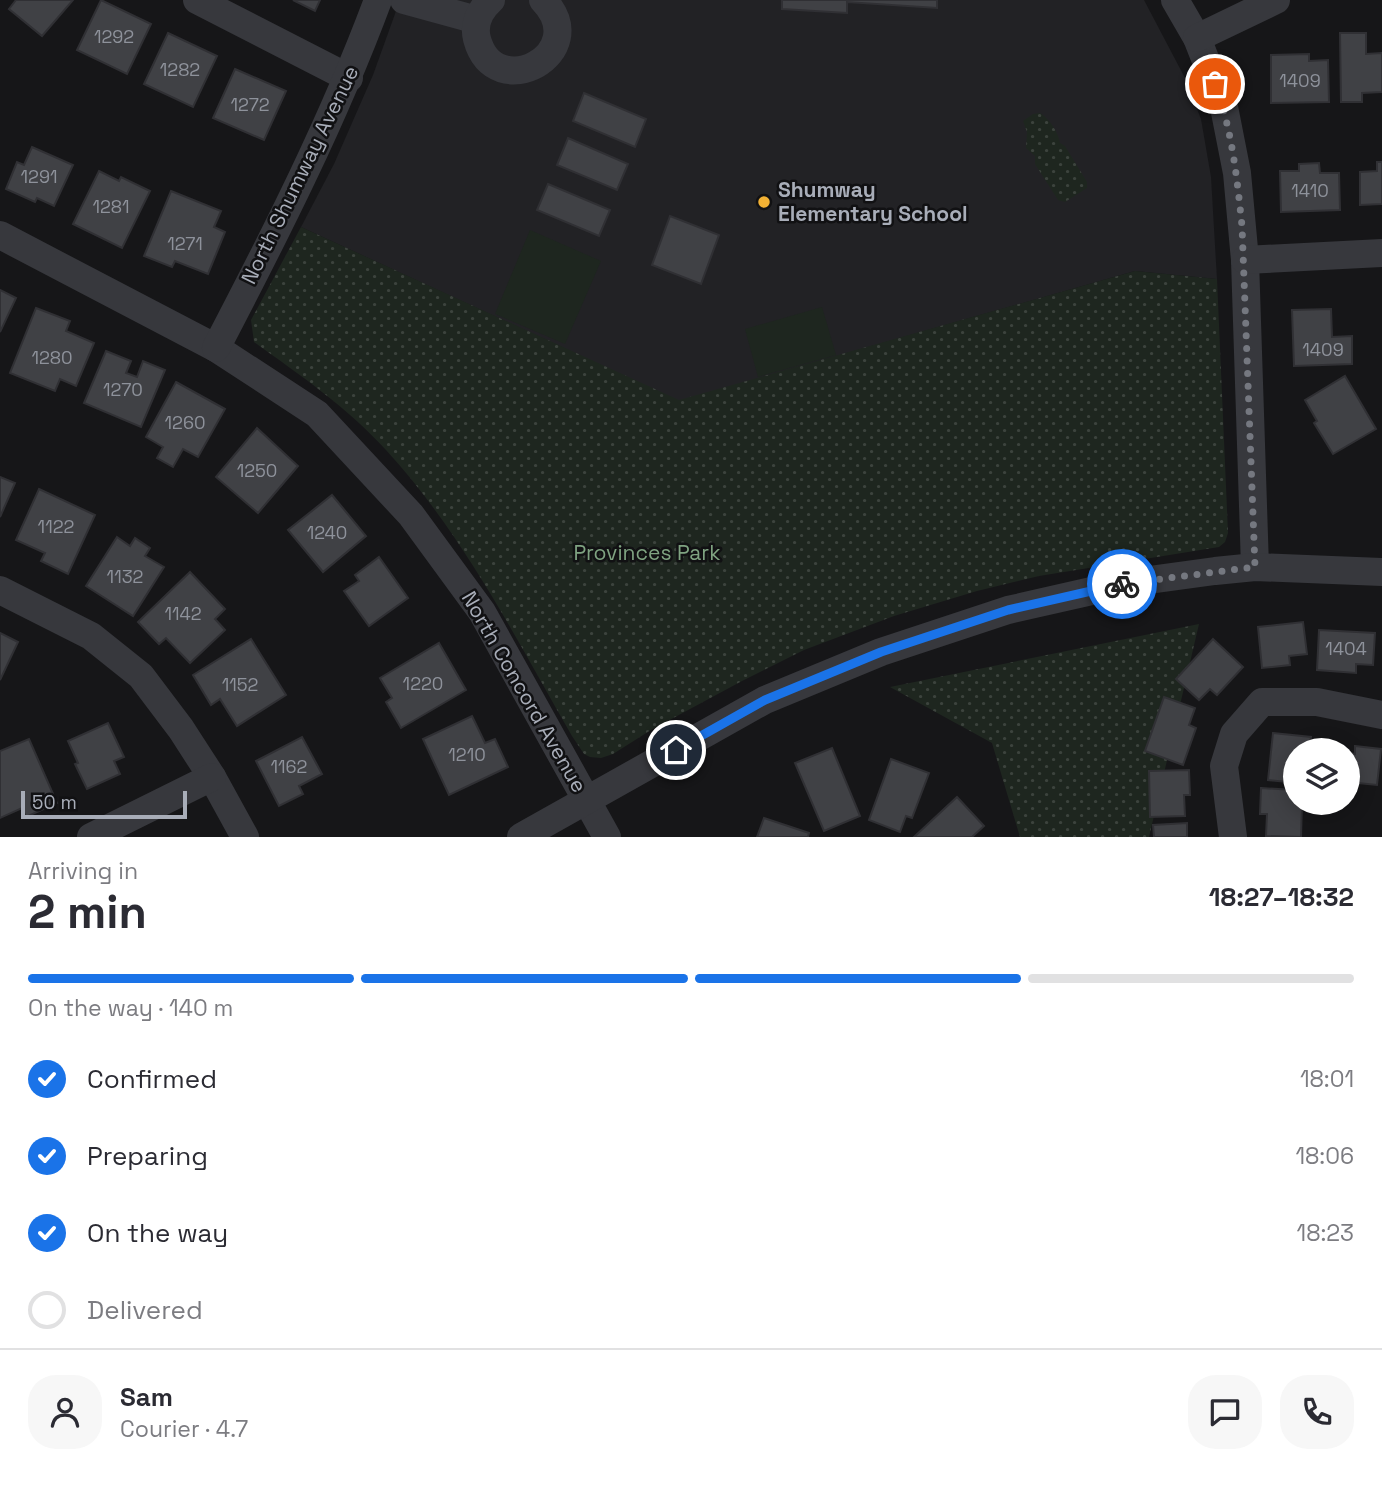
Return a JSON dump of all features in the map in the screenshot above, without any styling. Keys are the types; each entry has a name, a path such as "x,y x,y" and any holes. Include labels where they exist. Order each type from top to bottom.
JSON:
{"street":[{"path":"197,0 349,78"},
{"name":"North Shumway Avenue","path":"216,348 288,208 349,78 379,0"},
{"path":"404,0 484,10 476,36 481,50 491,62 504,69 519,71 533,68 546,59 554,47 557,33 554,16 543,0"},
{"path":"1174,0 1197,38 1224,107 1237,173 1245,260 1255,567"},
{"path":"1197,38 1276,0"},
{"name":"North Concord Avenue","path":"0,235 216,348 317,414 411,514 482,612 607,837"},
{"path":"1245,260 1382,253"},
{"path":"521,837 765,700 881,652 1008,610 1127,583 1255,567 1382,572"},
{"path":"0,590 91,636 141,676 181,729 212,777 245,837"},
{"path":"1233,837 1224,766 1234,734 1262,702 1317,702 1382,715"},
{"path":"91,837 212,777"}],"shaded area":[{"name":"Shumway Elementary School","path":"400,0 1144,0 1185,78 1201,119 1211,177 1217,279 1135,271 679,401 301,227 334,164 373,75"}],"green space":[{"path":"1040,113 1053,126 1060,143 1065,146 1087,182 1087,188 1065,202 1058,200 1035,164 1035,156 1026,148 1027,132 1023,121"},
{"name":"Provinces Park","path":"301,227 679,400 1135,271 1217,279 1228,533 1225,542 1219,547 1039,576 894,616 804,650 651,730 613,754 601,758 590,757 584,754 572,736 464,551 414,482 356,420 254,342 251,320"},
{"path":"530,230 601,261 565,344 495,314"},
{"path":"822,307 836,355 758,377 745,329"},
{"path":"1199,624 1149,837 1020,837 992,743 890,687"}],"building":[{"path":"16,0 73,0 42,36 9,9"},
{"path":"101,0 151,24 127,74 77,50"},
{"path":"293,0 320,0 315,11"},
{"path":"782,0 937,0 937,8 847,2 847,13 782,9"},
{"path":"168,33 217,56 193,107 144,84"},
{"path":"1340,33 1366,33 1366,54 1382,53 1382,92 1362,93 1362,102 1341,102"},
{"path":"1309,54 1309,61 1328,60 1329,102 1271,103 1271,55"},
{"path":"235,69 286,91 264,140 213,118"},
{"path":"584,93 646,119 635,147 573,121"},
{"path":"568,138 628,164 617,190 557,165"},
{"path":"32,147 73,165 54,206 37,198 35,202 6,189 17,162 24,165"},
{"path":"1377,162 1382,162 1382,204 1360,205 1360,172 1377,171"},
{"path":"1319,163 1320,173 1339,173 1340,210 1281,212 1280,171 1299,171 1299,164"},
{"path":"99,171 119,181 121,177 150,191 122,248 73,224"},
{"path":"548,184 610,210 599,236 537,210"},
{"path":"171,191 221,211 214,227 225,232 208,274 175,261 172,267 144,256"},
{"path":"670,216 719,235 701,284 652,265"},
{"path":"0,290 16,298 0,332"},
{"path":"36,308 70,321 66,331 94,343 76,386 60,379 55,391 10,373"},
{"path":"1331,309 1332,337 1352,336 1352,364 1294,366 1292,310"},
{"path":"106,351 131,361 126,373 137,377 143,361 165,370 141,427 84,403"},
{"path":"1345,376 1376,429 1333,454 1314,423 1317,421 1305,400"},
{"path":"176,382 225,409 198,457 183,449 173,467 157,458 163,447 146,437"},
{"path":"257,428 298,466 258,513 216,477"},
{"path":"0,477 15,483 0,517"},
{"path":"39,489 95,515 68,574 41,561 45,553 16,540"},
{"path":"332,495 366,536 323,572 288,530"},
{"path":"117,537 130,546 135,538 150,548 145,556 164,567 133,616 86,586"},
{"path":"379,557 408,598 369,626 344,591 359,581 355,575"},
{"path":"190,572 225,609 215,619 225,630 190,663 166,638 159,644 138,622"},
{"path":"1303,622 1307,654 1289,656 1290,665 1262,668 1258,627"},
{"path":"1319,630 1375,633 1373,665 1356,664 1356,673 1317,670"},
{"path":"0,633 18,642 0,680"},
{"path":"251,639 286,695 237,726 220,699 211,705 193,675"},
{"path":"1213,639 1243,667 1217,695 1210,689 1199,700 1176,679"},
{"path":"439,643 466,690 401,728 386,702 392,698 380,678"},
{"path":"1164,697 1195,708 1189,725 1196,728 1183,765 1145,751"},
{"path":"472,716 485,743 495,739 508,767 449,795 423,739"},
{"path":"108,723 124,757 114,761 120,774 87,789 68,741"},
{"path":"1273,733 1311,737 1283,738 1283,782 1268,780"},
{"path":"302,737 322,774 299,786 303,794 279,806 256,761"},
{"path":"29,739 57,803 26,817 22,808 0,818 0,751"},
{"path":"1360,747 1381,749 1377,785 1360,783"},
{"path":"832,748 860,816 824,831 795,763"},
{"path":"891,759 929,773 912,818 906,816 900,832 869,820"},
{"path":"1189,770 1190,795 1184,795 1185,816 1150,817 1149,771"},
{"path":"1261,788 1283,789 1283,815 1302,815 1301,837 1266,836 1267,814 1260,814"},
{"path":"957,797 984,826 972,837 914,837"},
{"path":"764,818 809,833 808,837 757,837"},
{"path":"1187,823 1187,837 1154,837 1153,825"}],"way so far":[{"path":"1122,584 1255,567 1245,260 1237,173 1224,107 1215,84"}],"place":[{"name":"Shumway Elementary School","path":"764,202"}],"route":[{"path":"676,750 765,700 881,652 1008,610 1122,584"}]}
